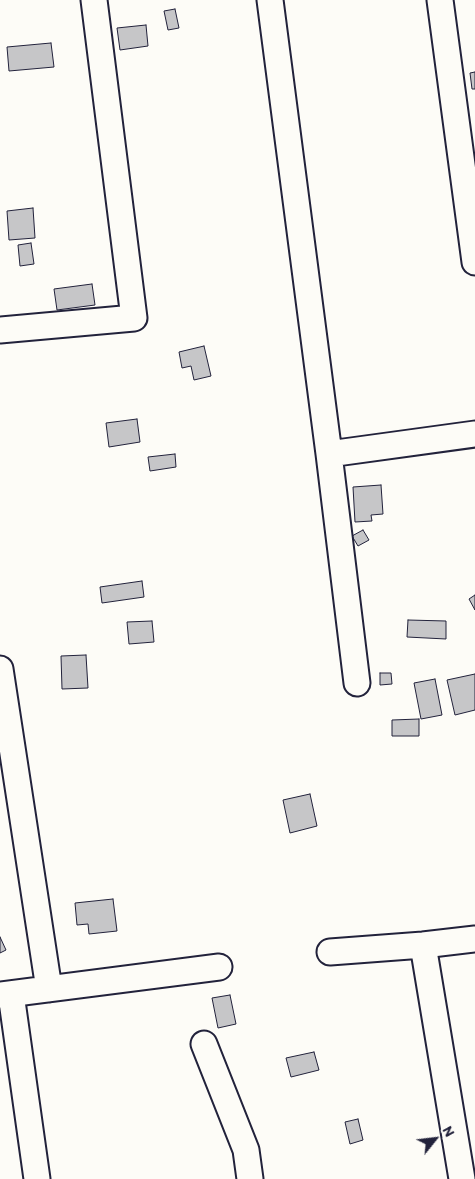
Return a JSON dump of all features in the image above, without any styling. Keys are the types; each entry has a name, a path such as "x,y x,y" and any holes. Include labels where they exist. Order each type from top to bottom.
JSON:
{"street":[{"path":"0,330 134,318 94,0"},
{"path":"270,0 358,683"},
{"path":"440,0 475,262"},
{"path":"330,454 475,434"},
{"path":"0,669 49,989"},
{"path":"330,952 423,946 475,939"},
{"path":"423,946 462,1179"},
{"path":"37,1179 6,995 220,967"},
{"path":"204,1044 246,1150 250,1179"}],"building":[{"path":"175,9 179,28 168,30 164,11"},
{"path":"146,25 148,46 120,50 117,28"},
{"path":"51,43 54,67 9,71 7,47"},
{"path":"475,72 475,89 472,89 470,73"},
{"path":"33,208 35,238 9,240 7,211"},
{"path":"31,243 34,264 20,266 18,245"},
{"path":"92,284 95,305 57,310 54,289"},
{"path":"204,346 211,376 194,380 191,366 182,368 179,352"},
{"path":"137,419 140,442 109,447 106,423"},
{"path":"175,454 176,467 150,471 148,457"},
{"path":"381,485 383,514 371,515 372,521 355,522 353,487"},
{"path":"363,530 369,540 358,546 352,536"},
{"path":"142,581 144,597 102,603 100,587"},
{"path":"475,595 475,610 469,599"},
{"path":"408,620 446,621 446,639 407,637"},
{"path":"152,621 154,642 129,644 127,622"},
{"path":"86,655 88,688 62,689 61,656"},
{"path":"380,673 391,673 392,684 380,685"},
{"path":"475,674 475,710 455,715 447,680"},
{"path":"435,679 442,715 421,719 414,683"},
{"path":"419,719 419,736 392,736 392,720"},
{"path":"310,794 317,826 290,833 283,800"},
{"path":"113,899 117,931 89,934 88,924 77,925 75,903"},
{"path":"0,937 6,950 0,953"},
{"path":"230,995 236,1024 218,1028 212,998"},
{"path":"314,1052 319,1070 291,1077 286,1058"},
{"path":"358,1119 363,1140 350,1144 345,1122"}]}
